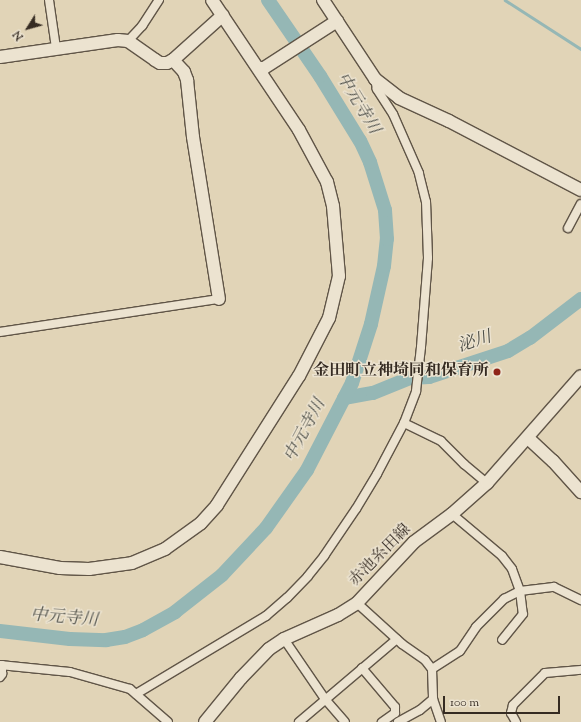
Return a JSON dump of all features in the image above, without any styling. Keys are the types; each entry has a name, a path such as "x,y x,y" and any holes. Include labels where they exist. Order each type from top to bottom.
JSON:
{"street":[{"path":"49,0 56,48"},
{"path":"128,41 142,26 159,0"},
{"path":"0,557 60,568 89,569 132,563 165,549 201,523 217,505 312,354 329,318 339,276 333,206 327,182 300,130 261,68 212,0"},
{"path":"323,0 335,23 375,79 398,98 449,121 581,190"},
{"path":"0,57 118,40 128,41 160,63 173,60 223,15"},
{"path":"261,68 335,23"},
{"path":"0,332 219,299 193,137 187,80 184,72 173,60"},
{"path":"136,694 266,616 287,598 320,561 356,509 377,474 404,423 416,391 421,346 428,258 426,202 419,173 393,114 377,88 375,79"},
{"path":"568,228 581,204"},
{"name":"赤池糸田線","path":"205,722 241,678 269,649 284,639 322,624 358,602 406,550 452,514 487,483 581,376"},
{"path":"404,423 441,441 464,464 487,483"},
{"path":"528,438 553,461 581,492"},
{"path":"452,514 502,556 512,569 520,591 523,614 502,640"},
{"path":"432,668 460,651 476,627 504,599 520,591 554,587 581,600"},
{"path":"358,602 396,639 425,660 432,668 433,699 441,722"},
{"path":"284,639 325,699 345,722"},
{"path":"299,722 396,639"},
{"path":"0,677 2,674 1,665 70,672 130,689 168,722"},
{"path":"362,668 396,708 395,713 382,722"},
{"path":"516,722 511,712 513,705 545,673 581,670"},
{"path":"398,722 420,710 433,699"}],"waterway":[{"name":"中元寺川","path":"0,631 70,639 106,640 125,637 143,630 175,612 222,575 266,528 307,470 352,383 371,324 384,266 387,239 385,210 370,162 360,141 320,76 268,0"},
{"path":"505,0 581,49"},
{"name":"泌川","path":"344,398 373,393 410,378 429,377 508,351 530,338 581,299"}],"place":[{"name":"金田町立神埼同和保育所","path":"497,372"}]}
